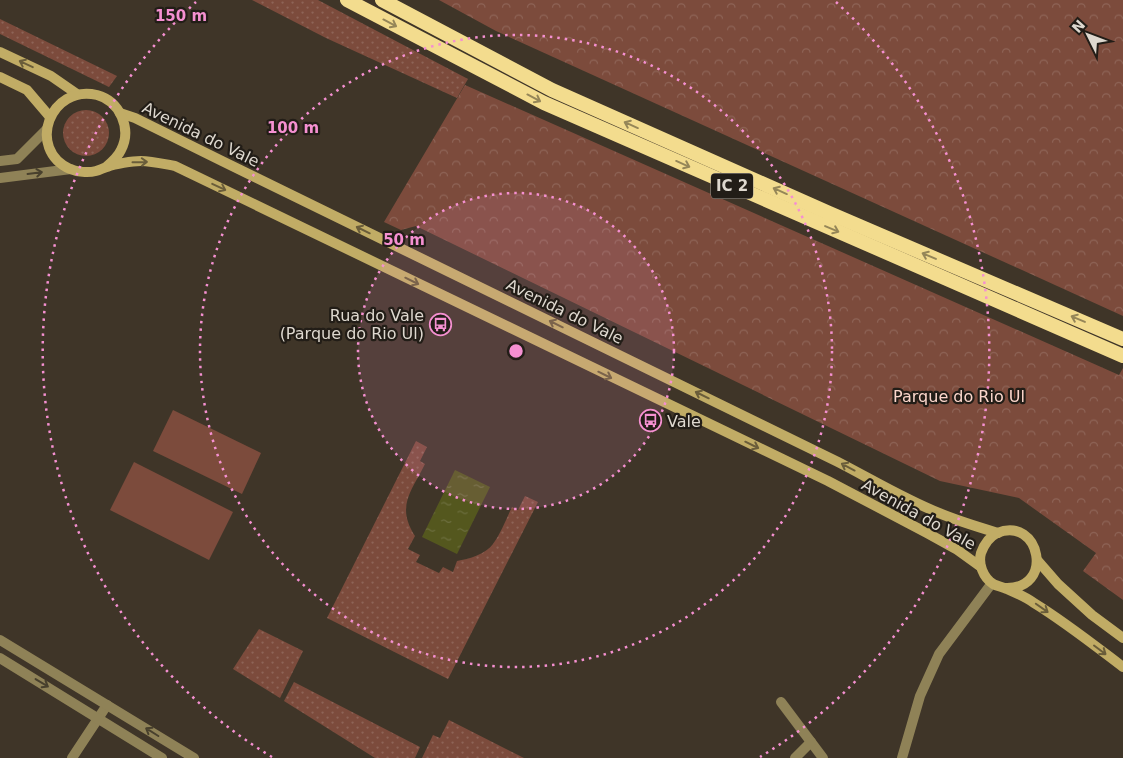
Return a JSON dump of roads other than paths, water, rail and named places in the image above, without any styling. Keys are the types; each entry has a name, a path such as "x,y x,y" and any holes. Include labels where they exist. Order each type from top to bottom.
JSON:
{"highway":[{"name":"IC 2","path":"347,0 544,103 1123,356"},
{"name":"IC 2","path":"382,0 552,90 829,213 1123,339"}],"main road":[{"path":"0,52 51,76 77,94"},
{"path":"0,77 27,90 50,117"},
{"name":"Avenida do Vale","path":"70,169 82,172 95,172 106,167 116,159 126,136 125,124 120,112 112,103 102,96 90,93 77,94"},
{"path":"70,169 60,163 52,153 48,142 47,129 50,117 57,106 77,94"},
{"name":"Avenida do Vale","path":"120,112 829,457 938,513 998,533"},
{"name":"Avenida do Vale","path":"106,167 141,161 174,166 828,481 949,545 981,567"},
{"name":"Avenida do Vale","path":"992,584 985,576 981,567 980,556 983,547 989,539 998,533 1017,532 1026,536 1030,541 1036,549 1038,561 1058,584 1092,615 1123,638"},
{"path":"1004,588 1020,586 1028,581 1034,573 1038,561"},
{"path":"992,584 1032,602 1123,667"}],"street":[{"path":"0,161 17,159 47,129"},
{"path":"0,178 70,169"},
{"path":"902,758 920,696 939,654 992,584"},
{"path":"0,640 194,758"},
{"path":"0,658 162,758"},
{"path":"781,702 823,758"},
{"path":"72,758 107,705"},
{"path":"795,758 811,742"}],"water":[{"path":"455,470 490,487 457,554 422,537"}],"place":[{"name":"Rua do Vale (Parque do Rio Ul)","path":"440,324"},
{"name":"Vale","path":"651,421"}],"park label":[{"name":"Parque do Rio Ul","path":"959,396"}]}
